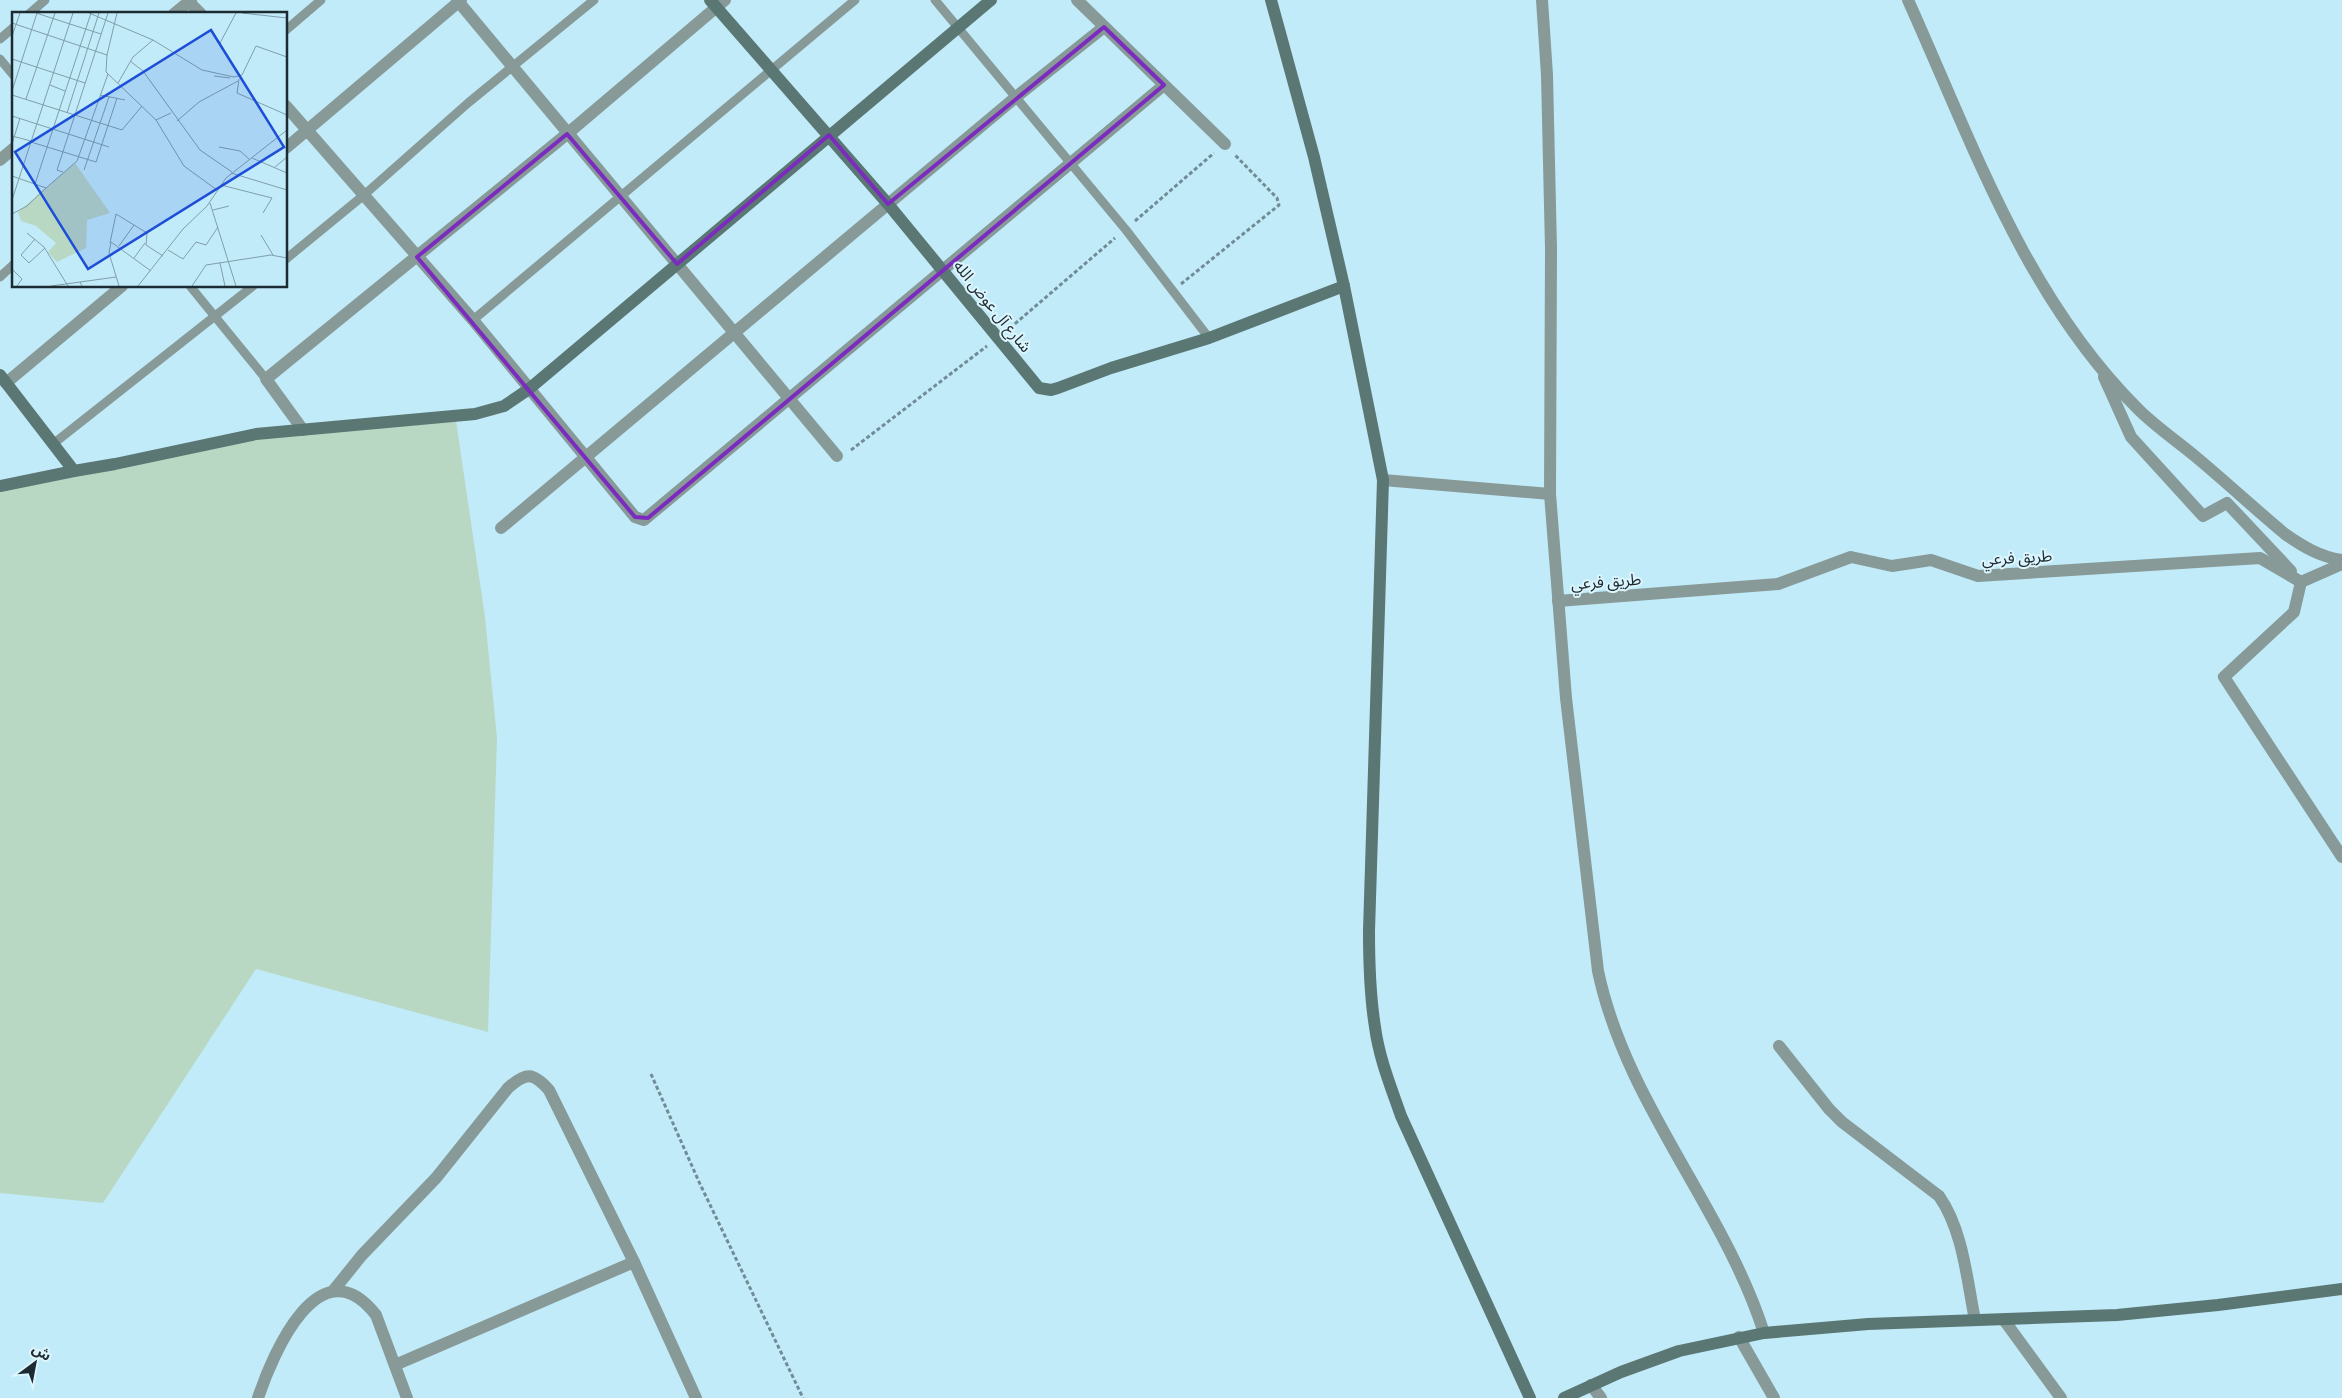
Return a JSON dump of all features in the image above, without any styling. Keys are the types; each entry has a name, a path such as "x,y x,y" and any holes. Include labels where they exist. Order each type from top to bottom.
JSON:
{"street":[{"path":"0,486 74,470 116,464 256,434 474,414 504,406 529,389 828,135 991,0"},
{"path":"1077,0 1225,144"},
{"path":"1271,0 1314,157 1344,286 1383,480 1369,932 1370,976 1375,1029 1386,1073 1401,1116 1530,1398"},
{"path":"1542,0 1547,75 1551,250 1550,494 1566,698 1595,947 1602,991 1626,1056 1651,1109 1741,1276 1756,1308 1764,1333"},
{"path":"1908,0 1978,160 2018,242 2050,300 2098,363 2137,409 2162,432 2195,456 2285,534 2320,554 2342,560"},
{"path":"176,12 190,1 199,12"},
{"path":"288,146 459,1 512,68 837,456"},
{"path":"303,430 266,379 567,134 717,2"},
{"name":"شارع آل عوض الله","path":"717,2 772,71 888,204 1039,388 1051,390 1208,338 1344,286"},
{"path":"501,528 1016,97 1104,27"},
{"path":"288,108 473,320 635,517 646,520 942,269 1070,165 1164,85"},
{"path":"0,160 12,150"},
{"path":"74,470 3,379 119,288"},
{"path":"2098,363 2130,437 2202,516 2226,503 2301,582"},
{"path":"1383,480 1550,494"},
{"name":"طريق فرعي","path":"1558,601 1778,584 1851,557 1892,566 1931,560 1978,576 2260,558 2301,582"},
{"path":"2301,582 2342,564"},
{"path":"2301,582 2294,612 2224,677 2342,858"},
{"path":"1779,1046 1829,1109 1842,1122 1888,1159 1932,1190 1944,1203 1957,1237 1974,1320"},
{"path":"334,1291 362,1255 436,1178 508,1088 519,1078 530,1075 539,1078 549,1090 634,1262 696,1398"},
{"path":"394,1365 634,1262"},
{"path":"1564,1398 1591,1385 1679,1350 1764,1333 1819,1327 2117,1315 2218,1305 2342,1289"},
{"path":"258,1398 279,1346 301,1313 320,1295 334,1291 344,1291 357,1296 367,1303 376,1315 407,1398"},
{"path":"2004,1320 2061,1398"},
{"path":"1739,1337 1774,1398"},
{"path":"1591,1385 1601,1398"}],"lane":[{"path":"31,12 45,0"},
{"path":"288,28 322,0"},
{"path":"288,257 364,195 468,103 594,0"},
{"path":"473,320 856,0"},
{"path":"935,0 1070,165 1126,230 1208,338"},
{"path":"0,39 12,29"},
{"path":"0,59 12,74"},
{"path":"0,276 12,266"},
{"path":"192,288 266,379"},
{"path":"54,444 251,288"}],"path":[{"path":"837,456 844,455 999,338 1225,144 1277,198 1278,205 1173,290"},
{"path":"651,1074 700,1184 803,1398"}],"highlighted area":[{"path":"1104,27 1164,85 943,269 648,518 635,517 417,257 567,134 677,264 829,135 888,204"}],"green space":[{"path":"455,414 485,617 497,738 488,1032 256,969 103,1203 0,1193 0,487 266,434"}]}
